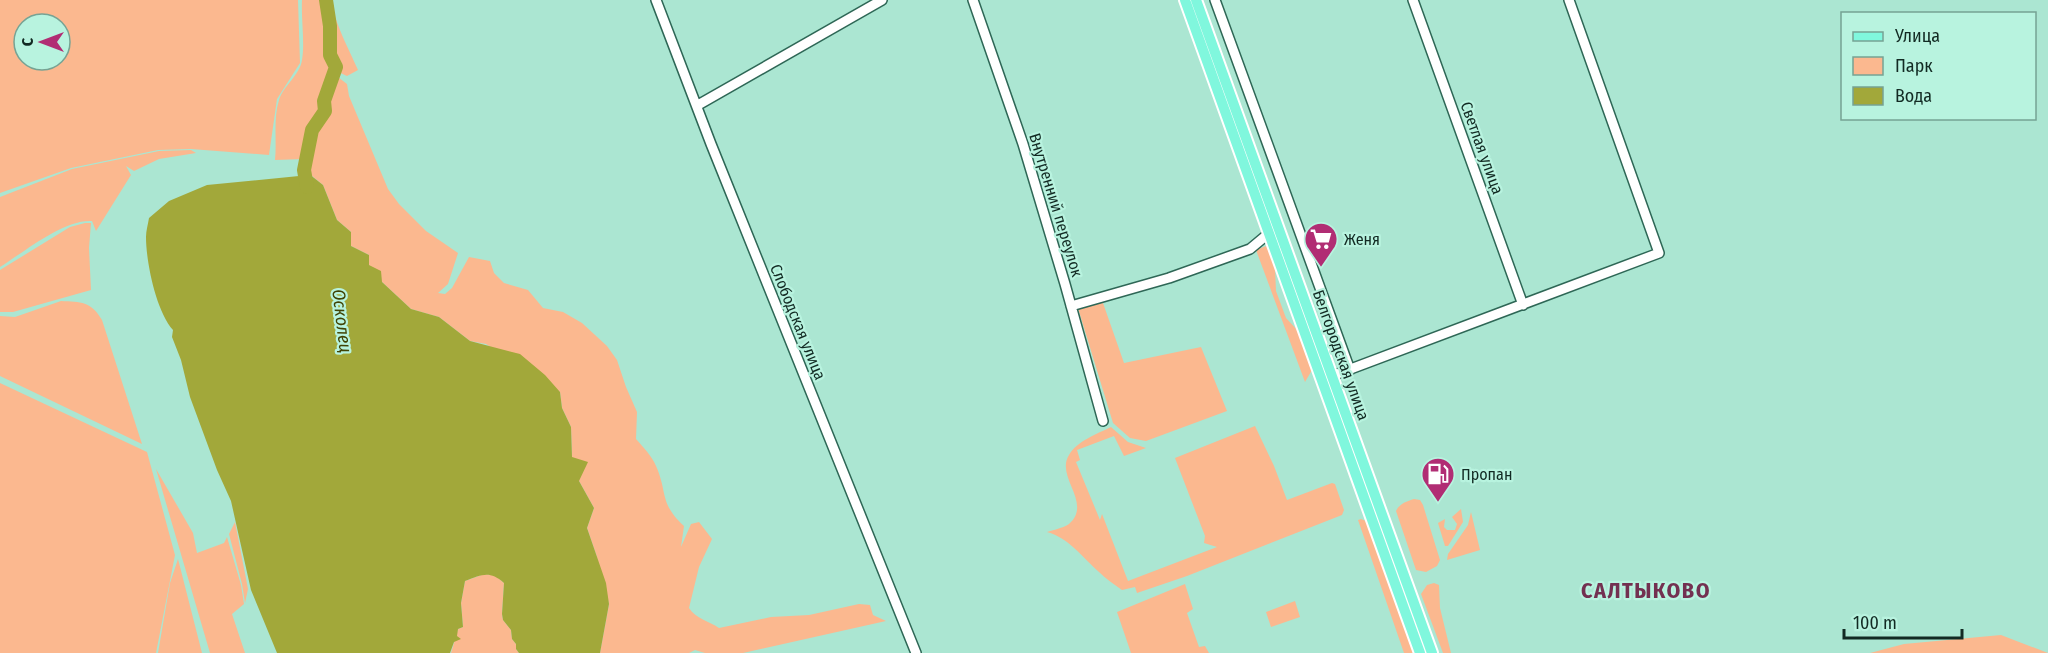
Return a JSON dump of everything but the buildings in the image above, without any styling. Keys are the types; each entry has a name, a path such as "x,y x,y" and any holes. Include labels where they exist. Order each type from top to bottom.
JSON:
{"main road":[{"name":"Белгородская улица","path":"1185,0 1420,653"},
{"name":"Белгородская улица","path":"1196,0 1432,653"}],"street":[{"name":"Слободская улица","path":"656,0 724,177 916,653"},
{"path":"698,105 882,0"},
{"name":"Внутренний переулок","path":"973,0 1023,144 1103,421"},
{"path":"1215,0 1350,370"},
{"name":"Светлая улица","path":"1413,0 1523,305"},
{"path":"1332,376 1659,253 1569,0"},
{"path":"1071,306 1169,278 1250,249 1268,234"}],"green space":[{"path":"0,0 298,0 300,63 277,99 269,155 191,149 158,150 71,168 0,193"},
{"path":"302,0 324,0 328,25 327,56 333,70 323,98 321,113 310,129 304,159 275,160 276,115 279,100 298,71 302,60"},
{"path":"328,0 332,0 339,26 358,70 347,76 334,70 333,28"},
{"path":"334,74 347,84 349,96 388,189 399,204 426,231 458,253 448,284 438,293 445,294 452,288 469,257 490,261 494,273 504,283 528,290 543,308 563,312 582,323 607,346 617,360 637,412 636,439 654,462 660,475 667,504 684,526 681,547 691,524 699,522 712,539 699,567 689,608 692,612 719,628 771,617 809,615 859,604 870,605 873,615 886,621 743,653 705,653 695,650 689,653 600,653 609,604 587,528 594,508 579,481 572,457 571,427 562,408 560,392 486,344 470,341 439,317 411,309 382,282 369,265 369,255 351,246 351,232 337,220 323,185 306,171 314,131 327,112 326,102"},
{"path":"191,150 196,153 159,159 134,171 126,166 131,175 96,231 92,221 69,225 44,238 0,267 0,197 72,169 159,151"},
{"path":"91,223 89,248 91,290 13,312 0,312 0,270 70,227"},
{"path":"1266,246 1270,249 1275,268 1276,291 1286,318 1300,333 1312,370 1305,382 1256,250"},
{"path":"61,301 85,304 94,309 102,320 142,444 0,376 0,316 15,317"},
{"path":"1103,303 1124,363 1201,347 1227,411 1146,441 1130,438 1113,423 1078,308"},
{"path":"0,383 147,452 175,555 156,653 0,653"},
{"path":"1255,426 1287,500 1332,483 1335,484 1344,510 1342,515 1187,576 1137,593 1135,587 1122,590 1069,544 1047,532 1069,524 1075,516 1076,499 1066,472 1069,455 1082,442 1111,427 1128,442 1146,448 1124,456 1114,436 1077,450 1080,460 1076,462 1100,520 1102,514 1128,581 1217,547 1204,543 1205,536 1175,458"},
{"path":"156,469 193,533 197,553 224,543 227,537 244,604 232,614 245,653 210,653"},
{"path":"1414,499 1420,500 1423,505 1440,560 1437,566 1426,572 1416,570 1396,511 1401,505"},
{"path":"1461,509 1463,522 1448,546 1445,546 1438,523 1445,519 1444,527 1447,530 1455,530 1457,524 1452,517"},
{"path":"1471,512 1480,550 1447,560 1448,554 1468,525"},
{"path":"1358,520 1366,521 1370,527 1415,653 1404,653"},
{"path":"235,522 248,589 245,603 229,534"},
{"path":"178,559 202,653 158,653 170,583"},
{"path":"484,574 495,575 504,583 503,620 511,630 512,639 519,653 451,653 458,629 463,627 461,603 465,581"},
{"path":"1434,583 1439,585 1440,608 1451,653 1443,653 1421,594 1427,585"},
{"path":"1185,584 1193,609 1187,613 1199,647 1205,646 1209,653 1131,653 1117,612"},
{"path":"1295,601 1300,617 1271,627 1266,612"},
{"path":"2001,635 2048,653 1870,653 1904,644"}],"water":[{"path":"304,170 323,185 337,220 351,232 351,246 369,255 369,265 381,271 382,282 411,309 439,317 470,341 520,354 545,375 560,392 562,408 571,427 572,457 588,462 579,481 594,508 587,528 606,583 609,604 600,653 519,653 512,639 511,630 503,620 504,583 494,576 485,575 465,581 461,603 463,627 458,629 457,636 461,639 454,642 450,653 277,653 251,590 231,501 190,397 181,360 172,337 173,330 157,299 148,259 146,235 149,218 169,201 207,185 299,176"}],"waterway":[{"name":"Осколец","path":"307,187 304,170 312,130 325,111 324,101 336,67 330,55 330,26 326,0"}],"place":[{"name":"Женя","path":"1321,268"},
{"name":"Пропан","path":"1438,503"}],"district":[{"name":"САЛТЫКОВО","path":"1646,590"}]}
